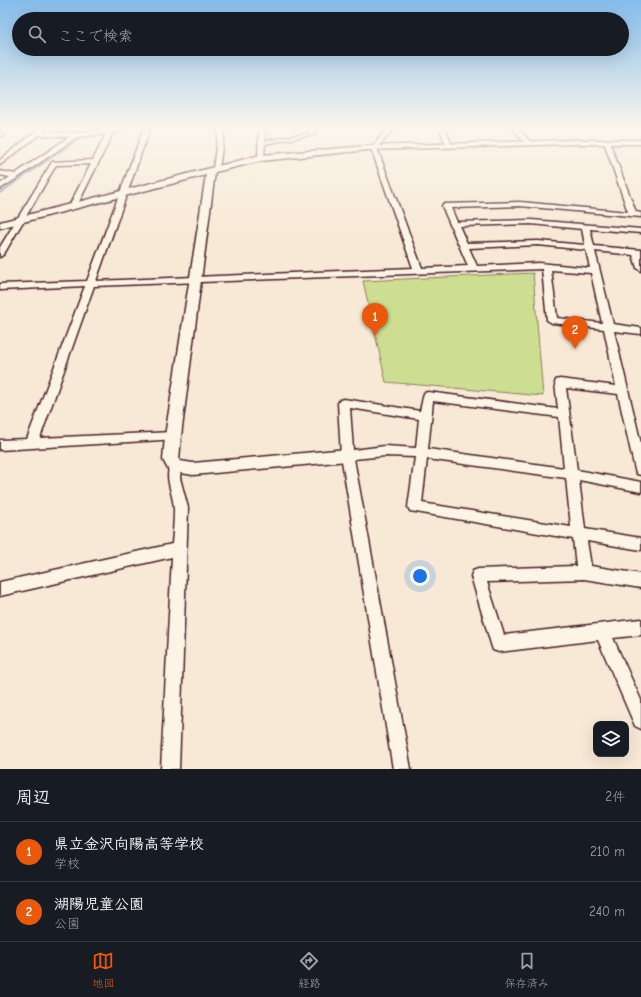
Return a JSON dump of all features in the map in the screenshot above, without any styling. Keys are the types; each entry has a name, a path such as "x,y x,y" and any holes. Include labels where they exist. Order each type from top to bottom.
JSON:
{"street":[{"path":"0,188 34,164"},
{"path":"0,254 53,164"},
{"path":"73,206 94,164"},
{"path":"32,443 135,164"},
{"path":"214,164 173,436 170,460 176,467 193,468 385,451 421,453 572,474 641,487"},
{"path":"0,225 235,164"},
{"path":"380,164 419,272"},
{"path":"474,269 446,206 520,204 637,214 616,164"},
{"path":"0,173 17,176"},
{"path":"454,224 531,222 641,231"},
{"path":"585,226 623,391 637,433 641,470"},
{"path":"464,246 538,243 639,253 641,268"},
{"path":"0,287 546,267 596,271"},
{"path":"546,267 552,320 641,331"},
{"path":"584,572 560,383 623,391"},
{"path":"564,414 428,396 415,507 641,544"},
{"path":"402,769 347,455 344,403 426,416"},
{"path":"0,445 173,436"},
{"path":"170,769 181,508 174,478 176,467"},
{"path":"0,589 179,549"},
{"path":"641,582 584,572 478,576 499,644 641,627"},
{"path":"602,632 641,720"}],"green space":[{"path":"533,273 543,396 386,382 363,281"}],"waterway":[{"path":"0,193 43,164"}],"place":[{"name":"県立金沢向陽高等学校","path":"375,336"},
{"name":"湖陽児童公園","path":"575,349"}]}
